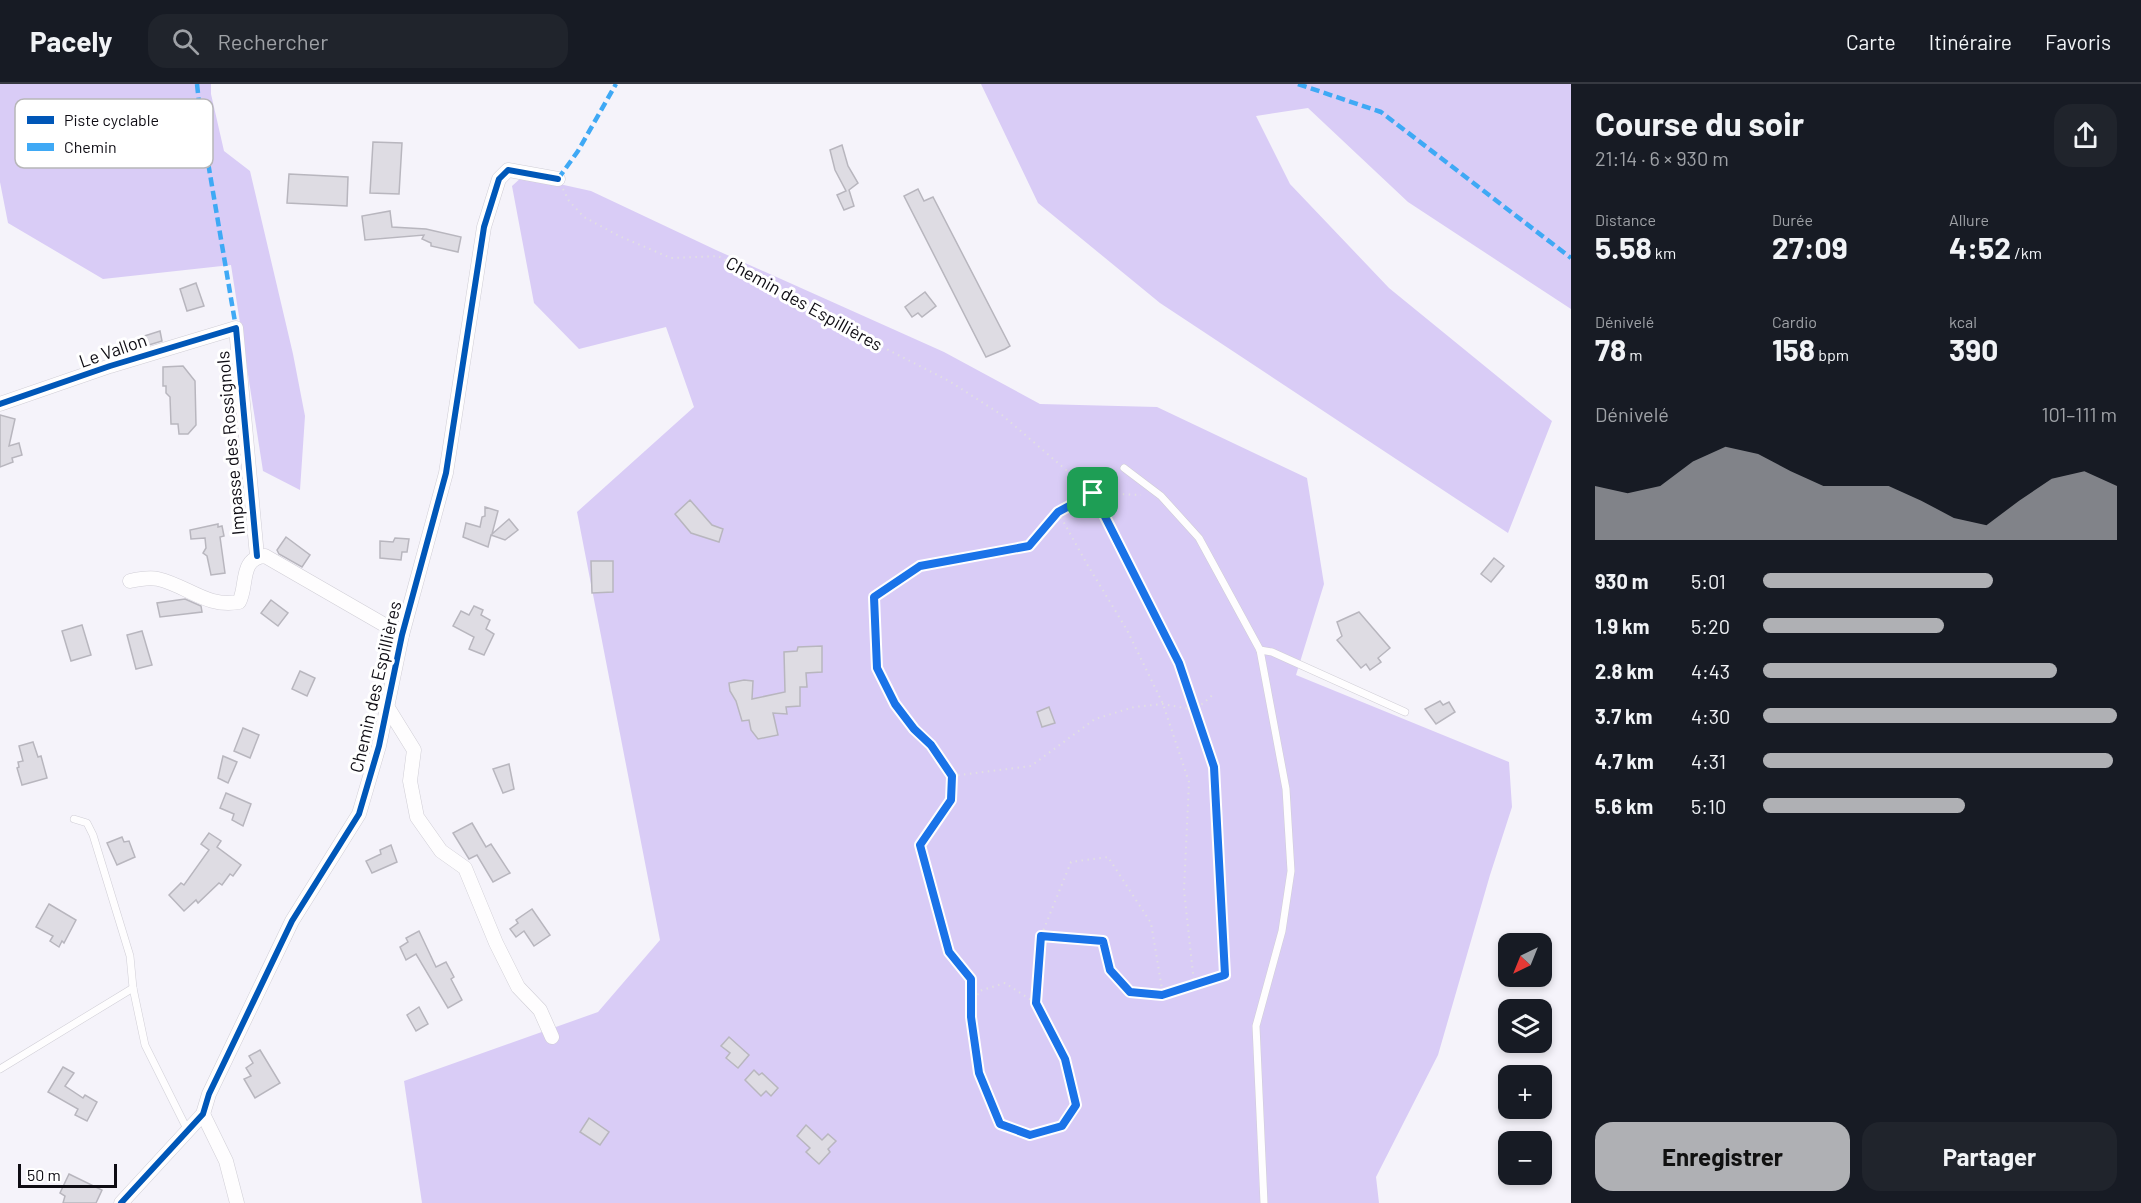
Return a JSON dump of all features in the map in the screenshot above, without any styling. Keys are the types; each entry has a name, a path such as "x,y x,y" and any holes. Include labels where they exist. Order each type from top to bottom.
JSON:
{"street":[{"name":"Chemin des Espillières","path":"121,1203 187,1128 203,1114 209,1094 292,921 359,814 388,708 402,635 446,473 484,227 499,179 508,171 558,179"},
{"name":"Impasse des Rossignols","path":"236,328 257,556"},
{"name":"Le Vallon","path":"0,404 110,366 236,328"},
{"name":"Impasse des Rossignols","path":"130,580 161,580 216,603 239,602 243,595 243,576 250,562 257,556 265,556 402,635"},
{"path":"388,708 414,750 410,781 417,817 441,851 465,868 496,943 518,987 540,1010 552,1037"},
{"path":"203,1114 226,1161 237,1203"}],"lane":[{"path":"1124,468 1161,496 1199,538 1260,650 1286,789 1291,871 1282,931 1256,1026 1264,1203"},
{"path":"1260,650 1272,652 1405,712"},
{"path":"74,819 87,823 93,835 130,956 133,988 145,1045 187,1128"},
{"path":"0,1069 133,988"}],"path":[{"path":"1041,936 1103,941 1110,970 1130,992 1162,995 1225,975 1214,767 1179,663 1093,493"},
{"path":"971,1017 979,991 1005,983 1036,1003 1065,1059 1076,1105 1062,1126 1030,1135 1000,1124 979,1073 971,1017 971,979 949,952 920,845 951,800 952,776 931,745 914,729 895,704 877,668 874,597 920,566 1029,546 1058,512 1093,493 1161,496"},
{"path":"1058,512 1127,630 1163,704 1189,782 1184,890 1194,983"},
{"path":"1195,710 1215,693"},
{"path":"952,776 1031,766 1095,719 1134,707 1163,704 1195,710"},
{"path":"1036,1003 1041,936 1071,862 1108,857 1151,923 1162,995"}],"shaded area":[{"path":"0,84 211,84 212,99 15,99 15,168 213,168 213,103 224,151 250,171 293,354 305,416 300,490 263,471 231,265 103,279 8,223 0,182"},
{"path":"981,84 1571,84 1571,309 1408,202 1308,108 1256,116 1290,184 1389,288 1552,421 1508,533 1160,303 1038,203"},
{"path":"523,176 591,191 716,250 944,352 1040,404 1157,407 1307,478 1324,584 1296,675 1509,762 1512,807 1438,1055 1376,1177 1379,1203 422,1203 404,1081 598,1012 660,940 577,512 694,407 666,327 579,349 534,303 512,186"}],"building":[{"path":"373,142 402,143 399,194 370,193"},
{"path":"842,145 848,166 858,183 849,190 854,206 844,210 837,195 846,191 835,170 830,150"},
{"path":"289,174 348,177 347,206 287,203"},
{"path":"918,189 924,201 933,197 1010,346 1005,349 986,357 904,196"},
{"path":"390,211 392,227 426,229 461,237 458,252 431,246 431,243 422,239 424,235 365,240 362,216"},
{"path":"196,283 204,306 187,311 180,289"},
{"path":"925,292 936,306 922,317 918,313 912,317 905,307"},
{"path":"160,331 162,341 139,348 138,338"},
{"path":"183,366 195,381 196,425 188,434 179,434 178,424 171,424 170,397 166,393 166,386 163,386 163,367"},
{"path":"0,415 15,419 9,446 19,443 22,455 12,458 13,462 0,467"},
{"path":"690,500 712,525 723,529 719,542 691,533 675,514"},
{"path":"485,507 498,511 492,534 509,519 518,530 505,540 491,535 488,547 463,537 466,523 480,527 482,517 485,516"},
{"path":"218,524 218,527 222,526 224,536 220,537 225,573 211,575 207,556 203,553 206,548 205,538 191,539 190,530"},
{"path":"286,537 310,555 302,567 279,554 277,550"},
{"path":"395,538 409,539 407,552 402,552 401,560 380,558 380,541 393,542"},
{"path":"1494,558 1504,566 1491,582 1481,574"},
{"path":"591,561 613,561 613,592 592,593"},
{"path":"185,599 201,606 202,612 160,617 157,603"},
{"path":"271,600 288,613 278,626 261,613"},
{"path":"474,606 483,610 481,615 490,620 486,629 494,634 484,655 469,649 474,637 453,626 461,611 469,615"},
{"path":"1359,612 1390,648 1378,658 1381,662 1370,670 1366,664 1361,668 1337,640 1342,636 1337,622"},
{"path":"82,625 91,655 71,661 62,631"},
{"path":"142,631 152,665 136,669 127,635"},
{"path":"822,646 822,672 806,673 807,687 800,687 800,706 786,707 787,714 773,713 778,735 758,739 751,730 749,720 742,721 729,683 753,681 752,699 785,692 784,652 797,651 798,647"},
{"path":"300,671 315,678 307,696 292,689"},
{"path":"1440,701 1443,705 1449,702 1455,712 1436,724 1425,709"},
{"path":"1049,707 1055,723 1042,727 1037,712"},
{"path":"243,728 259,735 250,758 234,751"},
{"path":"33,742 38,757 41,756 47,778 22,785 17,768 19,767 18,762 23,761 19,746"},
{"path":"223,756 237,762 228,783 218,778"},
{"path":"509,764 514,789 503,793 493,769"},
{"path":"226,793 251,804 243,826 232,820 234,814 220,808"},
{"path":"472,823 486,847 491,844 510,873 493,882 477,855 469,859 453,833"},
{"path":"209,833 221,841 217,847 241,865 222,885 219,883 198,903 196,900 184,911 169,895 181,883 184,885 209,850 201,844"},
{"path":"122,837 124,842 129,841 135,857 117,865 107,843"},
{"path":"391,845 397,862 372,873 366,861 381,854 380,850"},
{"path":"49,904 76,920 64,943 62,941 59,947 50,941 53,936 36,927"},
{"path":"532,909 550,935 534,946 524,931 516,937 510,929 518,923 516,920"},
{"path":"419,931 436,967 446,962 454,977 451,979 462,1000 448,1008 416,954 406,960 400,947 408,942 406,938"},
{"path":"419,1007 428,1024 416,1031 407,1015"},
{"path":"729,1037 749,1055 738,1068 726,1058 730,1053 721,1046"},
{"path":"260,1050 280,1083 255,1098 244,1079 251,1076 246,1068 253,1063 249,1056"},
{"path":"63,1067 74,1073 65,1086 83,1098 85,1095 97,1102 87,1121 75,1115 78,1109 48,1092"},
{"path":"754,1070 759,1075 762,1073 778,1088 771,1096 766,1091 761,1096 745,1080"},
{"path":"589,1118 609,1132 600,1145 580,1132"},
{"path":"806,1125 822,1140 828,1134 836,1141 819,1164 806,1152 810,1148 797,1136"},
{"path":"69,1174 102,1190 96,1203 63,1203 65,1196 60,1193"}],"marked path":[{"path":"197,84 199,99"},
{"path":"558,179 578,151 616,84"},
{"path":"1298,84 1381,112 1571,258"},
{"path":"209,168 236,328"}],"cycle path":[{"path":"121,1203 203,1114 209,1094 292,921 359,814 379,746 402,635 446,473 484,227 499,179 508,170 558,179"},
{"path":"0,404 110,366 236,328 257,556"}],"route":[{"path":"1093,493 1179,663 1214,767 1225,975 1162,995 1130,992 1110,970 1103,941 1041,936 1036,1003 1065,1059 1076,1105 1062,1126 1030,1135 1000,1124 979,1073 971,1017 971,979 949,952 920,845 951,800 952,776 931,745 914,729 895,704 877,668 874,597 920,566 1029,546 1058,512 1093,493"}]}
